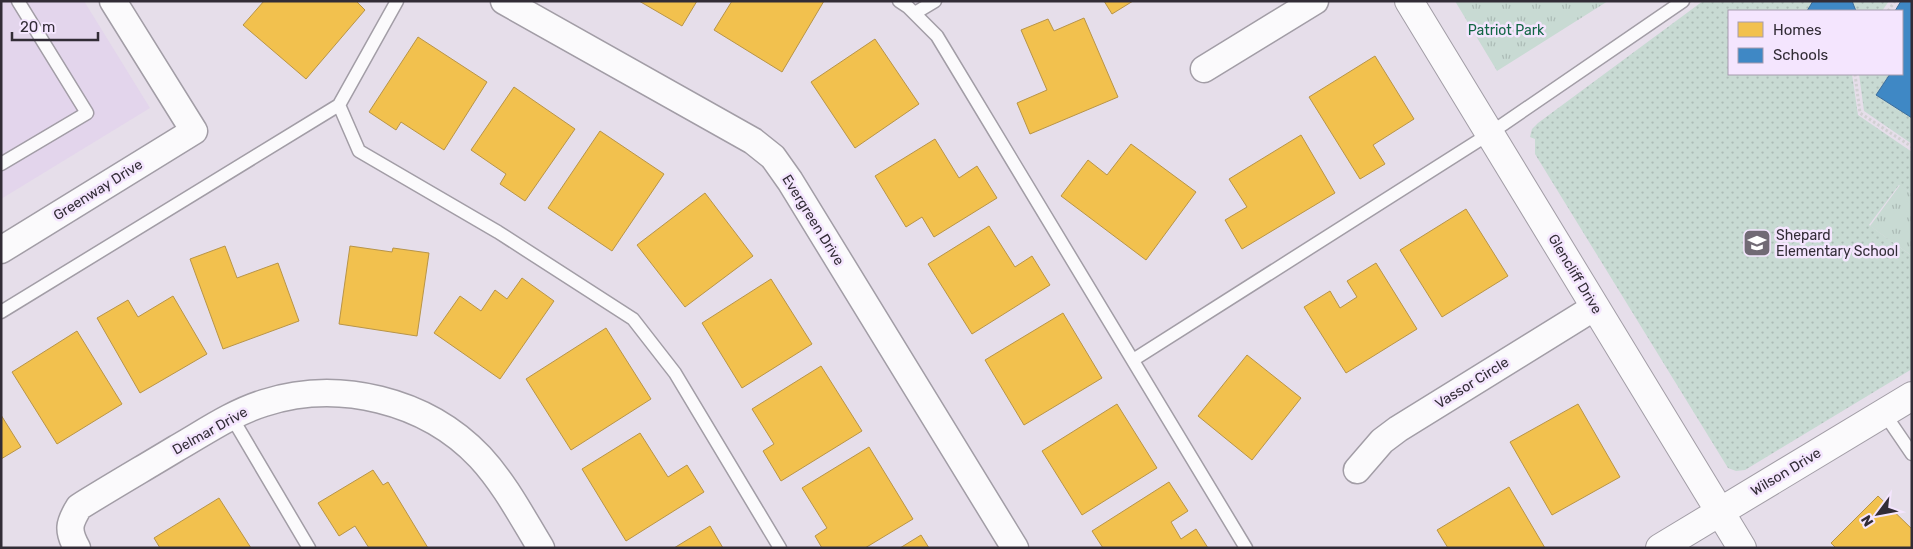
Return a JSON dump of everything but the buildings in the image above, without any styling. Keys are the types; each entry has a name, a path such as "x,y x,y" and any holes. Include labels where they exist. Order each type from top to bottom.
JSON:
{"street":[{"name":"Greenway Drive","path":"1,250 194,131 114,1"},
{"name":"Evergreen Drive","path":"504,1 753,141 773,157 796,189 1015,548"},
{"path":"1204,69 1315,1"},
{"name":"Glencliff Drive","path":"1409,1 1742,548"},
{"name":"Vassor Circle","path":"1357,470 1376,448 1398,429 1595,307"},
{"name":"Delmar Drive","path":"77,548 70,530 72,518 79,507 231,416 264,403 302,396 340,393 370,397 400,406 429,418 454,434 480,457 503,485 541,548"},
{"name":"Wilson Drive","path":"1660,548 1912,396"}],"lane":[{"path":"1,164 87,113 18,1"},
{"path":"1,312 339,105 397,1"},
{"path":"899,1 937,36 1246,548"},
{"path":"915,14 935,1"},
{"path":"1133,360 1489,134 1683,1"},
{"path":"339,105 359,152 498,232 633,319 674,373 780,548"},
{"path":"1884,413 1912,454"},
{"path":"231,416 309,548"}],"path":[{"path":"1855,75 1860,113 1912,147"}],"shaded area":[{"path":"1,1 84,1 150,108 1,199"}],"green space":[{"name":"Patriot Park","path":"1455,1 1608,1 1497,71"},
{"name":"Shepard Elementary School","path":"1703,1 1889,1 1883,10 1728,10 1728,75 1852,75 1858,115 1912,152 1912,194 1899,185 1869,225 1912,256 1912,369 1745,470 1736,471 1728,468 1535,154 1535,139 1530,137 1532,129"},
{"path":"1859,75 1889,75 1876,95 1912,118 1912,144 1864,111"},
{"path":"1900,185 1912,194 1912,256 1870,226"}],"place":[{"name":"Shepard Elementary School","path":"1757,243"}]}
